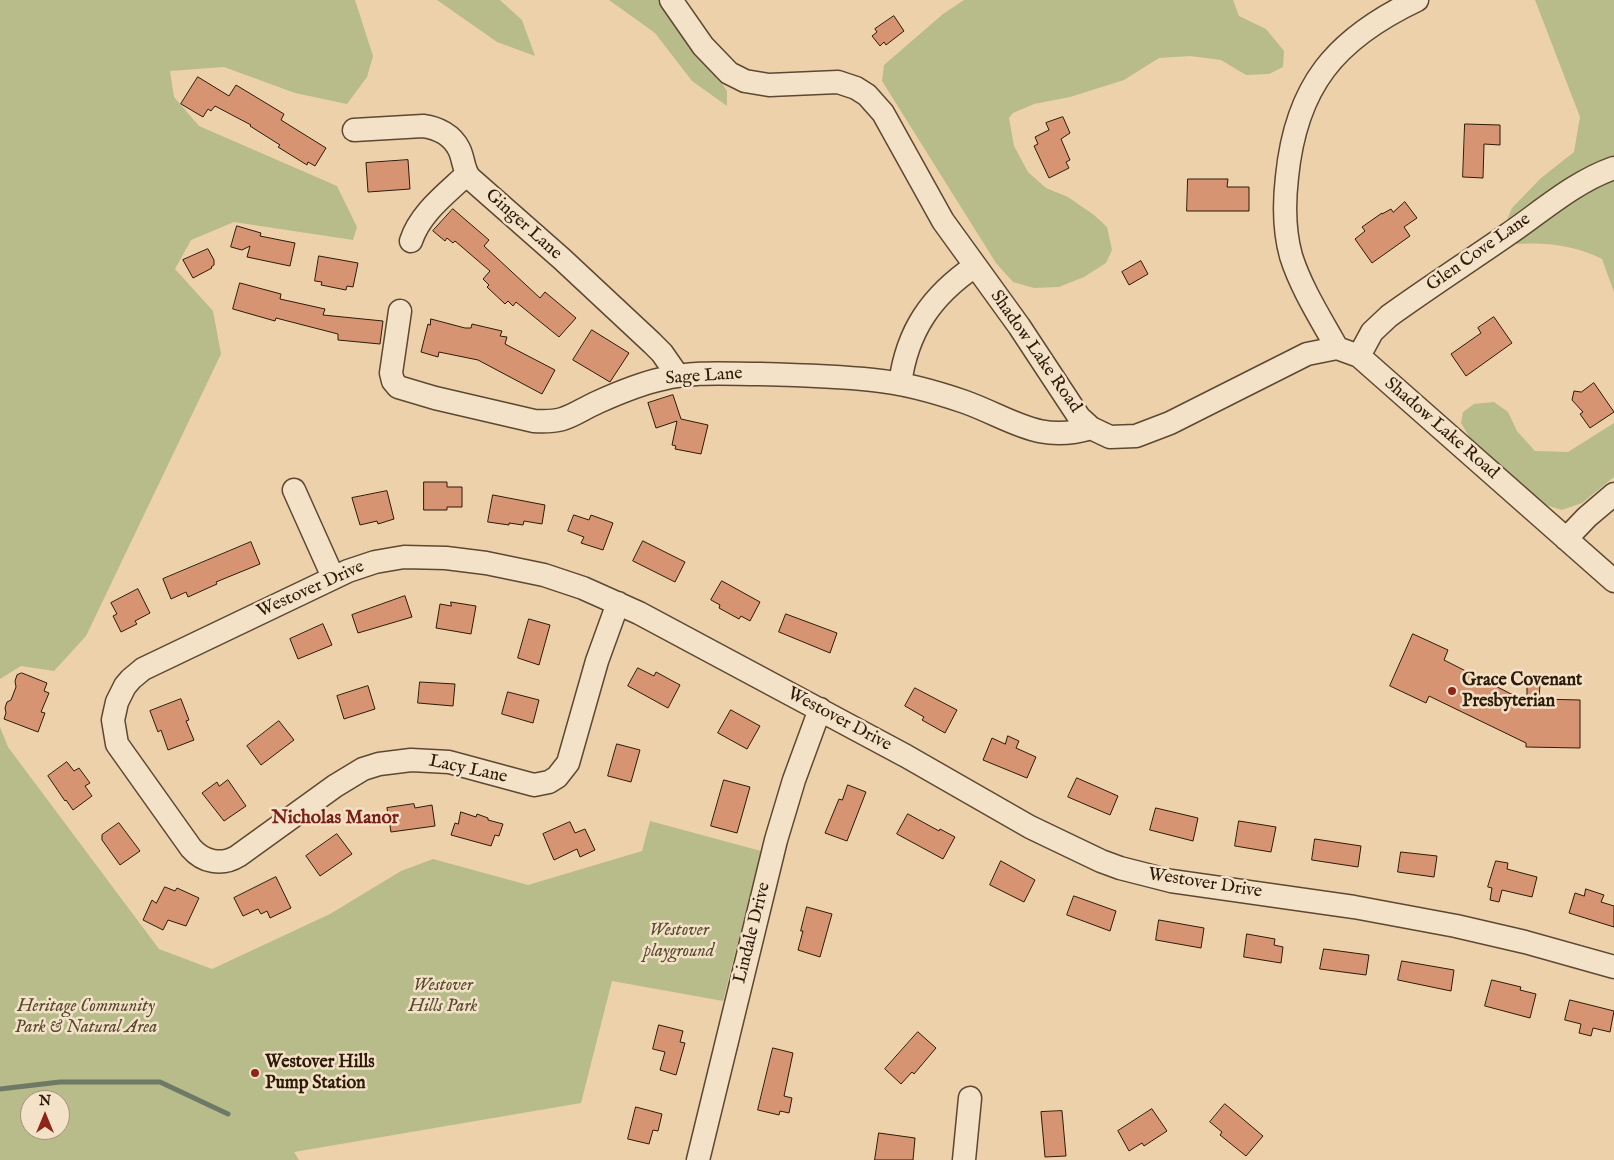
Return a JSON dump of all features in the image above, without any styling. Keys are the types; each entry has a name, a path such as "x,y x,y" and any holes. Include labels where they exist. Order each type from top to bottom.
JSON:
{"street":[{"name":"Shadow Lake Road","path":"671,0 703,46 728,73 745,81 769,85 838,82 856,88 867,95 883,113 943,221 1019,326 1079,417 1091,428 1110,437 1136,436 1170,424 1308,354 1337,348 1359,356 1614,581"},
{"path":"1337,348 1305,290 1291,255 1286,229 1285,199 1293,137 1306,99 1328,64 1342,48 1390,14 1417,0"},
{"name":"Ginger Lane","path":"354,130 423,126 433,127 442,131 453,141 459,150 467,174 652,343 662,353 678,376"},
{"name":"Glen Cove Lane","path":"1359,356 1372,332 1389,316 1549,204 1598,174 1614,168"},
{"path":"411,241 415,227 467,174"},
{"path":"900,384 906,352 922,318 939,295 960,276 975,266"},
{"name":"Sage Lane","path":"400,311 391,373 393,382 398,387 499,414 534,421 550,422 563,420 638,385 678,376 702,374 808,376 875,380 900,384 965,402 1034,431 1061,434 1091,428"},
{"path":"294,490 333,577"},
{"path":"1566,539 1587,517 1614,494"},
{"name":"Westover Drive","path":"114,726 114,714 119,696 131,679 143,669 333,577 364,565 416,556 486,563 564,581 618,603 698,643 906,756 1030,827 1101,861 1132,872 1170,881 1345,905 1456,926 1525,942 1614,967"},
{"name":"Lacy Lane","path":"114,726 117,744 191,848 199,856 210,861 221,862 230,860 246,851 334,786 363,769 379,764 411,760 441,761 534,784 549,782 557,777 568,763 597,661 618,603"},
{"name":"Lindale Drive","path":"698,1160 776,840 794,780 820,710"},
{"path":"964,1160 970,1098"}],"green space":[{"path":"0,0 355,0 373,56 367,77 347,104 295,93 224,67 170,71 174,97 199,126 337,186 357,227 353,240 234,222 191,240 175,269 213,311 221,354 86,636 54,671 21,666 0,679"},
{"path":"437,0 500,0 522,20 535,56 497,42"},
{"path":"609,0 660,0 727,91 727,106 692,81 655,33"},
{"path":"964,0 1233,0 1239,16 1266,29 1284,51 1283,67 1269,74 1246,75 1221,60 1190,56 1159,58 1124,80 1070,97 1034,104 1013,113 1009,118 1014,146 1028,172 1046,188 1068,197 1094,215 1107,227 1112,250 1106,263 1084,277 1059,287 1034,288 1013,282 996,263 882,81 884,65 943,14"},
{"path":"1535,0 1614,0 1614,292 1602,259 1581,250 1560,246 1515,244 1504,227 1512,208 1541,178 1574,152 1580,117"},
{"path":"1494,402 1508,412 1517,431 1535,451 1568,452 1614,423 1614,477 1582,503 1562,510 1536,502 1470,438 1461,423 1463,412 1474,404"},
{"name":"Westover Hills Park","path":"0,727 8,747 159,949 212,969 330,914 401,871 433,859 528,885 642,851 650,821 761,851 723,1001 612,981 581,1103 294,1152 299,1160 0,1160"}],"building":[{"path":"894,16 904,31 886,45 884,42 880,46 872,36 877,32 875,29"},
{"path":"198,77 229,96 236,85 284,114 281,120 326,148 315,166 308,162 307,165 278,147 280,145 251,125 215,106 211,111 208,109 203,117 181,104"},
{"path":"1063,117 1070,133 1061,139 1070,160 1066,162 1069,168 1049,178 1034,146 1038,144 1035,137 1049,130 1046,123"},
{"path":"1465,124 1500,125 1500,145 1484,144 1483,178 1463,177"},
{"path":"408,160 410,189 368,192 366,163"},
{"path":"1188,179 1228,179 1227,187 1249,187 1249,211 1187,211"},
{"path":"1405,202 1417,218 1404,227 1410,236 1372,263 1355,239 1365,231 1362,227 1382,213 1391,209 1393,212"},
{"path":"453,209 489,240 484,246 540,298 545,292 576,318 559,337 516,302 513,306 508,301 505,304 487,287 489,285 483,279 490,271 455,241 453,243 447,238 445,241 433,231"},
{"path":"237,226 261,233 260,236 295,243 290,266 247,257 250,246 242,250 231,247"},
{"path":"208,249 214,260 214,265 193,278 183,260"},
{"path":"319,256 358,263 353,287 347,286 346,290 321,285 322,282 315,281"},
{"path":"1141,261 1148,274 1129,285 1122,272"},
{"path":"240,283 281,294 280,299 325,309 323,315 383,321 380,344 338,340 338,334 276,318 275,321 233,309"},
{"path":"1494,317 1512,343 1466,376 1451,354 1481,333 1478,328"},
{"path":"431,319 465,328 471,328 472,324 502,331 500,336 507,337 505,344 555,370 542,394 478,360 439,352 438,357 421,352"},
{"path":"592,330 629,353 610,382 573,360"},
{"path":"1594,383 1614,412 1590,428 1580,414 1583,412 1572,400 1574,391 1581,392"},
{"path":"673,395 681,419 708,425 701,454 675,449 676,446 672,445 677,421 656,428 648,403"},
{"path":"424,482 447,482 447,487 462,487 462,507 447,507 447,510 424,510"},
{"path":"387,491 394,519 378,524 377,521 360,525 352,498"},
{"path":"493,495 545,505 542,524 524,521 523,525 488,522"},
{"path":"574,515 589,520 591,515 613,523 603,550 581,543 584,537 568,531"},
{"path":"643,541 685,562 675,582 633,561"},
{"path":"251,542 260,564 216,582 217,584 188,597 186,592 171,599 163,579"},
{"path":"722,581 760,602 750,621 741,616 739,619 719,608 720,605 711,600"},
{"path":"138,589 150,613 135,621 137,624 121,632 113,616 117,614 111,603"},
{"path":"405,596 412,617 358,633 352,615"},
{"path":"451,602 476,606 471,634 436,628 440,604 451,606"},
{"path":"786,614 837,633 830,653 779,632"},
{"path":"529,619 550,625 539,665 518,658"},
{"path":"323,624 332,645 298,659 290,639"},
{"name":"Grace Covenant Presbyterian","path":"1413,634 1448,650 1444,660 1527,702 1527,683 1540,684 1539,699 1580,700 1580,748 1526,747 1526,743 1429,696 1426,703 1390,686"},
{"path":"638,668 654,676 656,672 680,685 668,708 628,686"},
{"path":"22,673 47,683 44,691 49,693 41,712 45,713 38,732 4,719 7,702 11,700 16,687 17,675"},
{"path":"420,682 455,684 453,706 418,703"},
{"path":"368,686 375,709 344,719 337,696"},
{"path":"915,688 957,710 945,733 922,720 924,717 905,706"},
{"path":"508,692 539,700 533,723 502,714"},
{"path":"181,699 189,720 186,721 194,740 168,750 161,730 158,732 150,711"},
{"path":"731,710 760,726 747,749 718,733"},
{"path":"279,721 294,740 261,765 247,746"},
{"path":"1008,736 1019,741 1016,748 1036,757 1027,778 983,760 992,738 1005,744"},
{"path":"617,744 640,750 631,782 608,776"},
{"path":"67,762 74,771 79,768 90,783 85,786 92,796 73,810 48,776"},
{"path":"1077,778 1118,796 1110,815 1068,797"},
{"path":"228,780 246,806 224,821 202,793 217,782 219,786"},
{"path":"724,780 750,787 737,833 711,826"},
{"path":"848,785 866,792 847,841 825,833 839,799 842,800"},
{"path":"414,804 415,808 432,805 435,826 391,832 387,808"},
{"path":"1156,808 1198,818 1193,841 1150,830"},
{"path":"461,812 476,817 477,814 488,818 488,820 503,824 499,836 495,835 491,846 451,835 455,823 458,824"},
{"path":"908,814 939,831 940,829 955,837 943,859 897,834"},
{"path":"1239,821 1276,827 1271,852 1235,846"},
{"path":"570,822 575,833 585,829 595,850 580,857 577,849 554,860 543,834"},
{"path":"119,823 140,851 120,865 102,840 102,835"},
{"path":"337,834 352,854 320,876 306,856"},
{"path":"1315,839 1361,846 1358,867 1312,860"},
{"path":"1401,852 1437,856 1434,877 1398,872"},
{"path":"1001,861 1035,880 1024,902 990,885"},
{"path":"1496,861 1508,863 1507,869 1537,877 1532,897 1502,890 1499,902 1490,900 1492,888 1488,887"},
{"path":"276,877 291,908 270,918 267,911 261,914 258,909 243,916 234,898"},
{"path":"165,887 175,891 177,888 199,898 186,926 168,920 163,930 143,920 152,900 156,903"},
{"path":"1586,889 1604,895 1601,902 1614,906 1614,927 1569,913 1575,893 1584,896"},
{"path":"1074,896 1116,911 1110,931 1067,915"},
{"path":"807,907 832,914 820,957 798,950"},
{"path":"1159,920 1204,928 1201,948 1156,940"},
{"path":"1247,934 1275,939 1274,945 1283,947 1281,963 1244,957"},
{"path":"1324,949 1369,955 1366,975 1320,969"},
{"path":"1402,961 1454,970 1451,991 1398,980"},
{"path":"1492,980 1521,987 1520,990 1536,994 1530,1018 1485,1006"},
{"path":"1570,1000 1614,1011 1610,1032 1593,1028 1591,1036 1579,1033 1581,1024 1565,1020"},
{"path":"659,1025 683,1031 680,1042 685,1043 676,1075 660,1070 665,1052 653,1049"},
{"path":"918,1032 936,1048 914,1074 912,1072 901,1084 885,1069"},
{"path":"773,1048 793,1053 784,1096 792,1098 789,1113 780,1111 779,1115 758,1110"},
{"path":"1225,1104 1263,1136 1246,1156 1220,1135 1222,1132 1210,1122"},
{"path":"636,1107 662,1114 658,1131 653,1130 649,1144 628,1139"},
{"path":"1152,1109 1167,1131 1144,1146 1142,1143 1129,1151 1118,1131"},
{"path":"1062,1111 1066,1156 1045,1157 1041,1112"},
{"path":"879,1133 915,1138 913,1160 875,1160"}],"waterway":[{"path":"0,1089 60,1082 160,1082 228,1114"}],"place":[{"name":"Grace Covenant Presbyterian","path":"1452,691"},
{"name":"Westover Hills Pump Station","path":"255,1073"}],"district":[{"name":"Nicholas Manor","path":"335,819"}],"park label":[{"name":"Westover playground","path":"679,941"},
{"name":"Heritage Community Park & Natural Area","path":"86,1017"}]}
